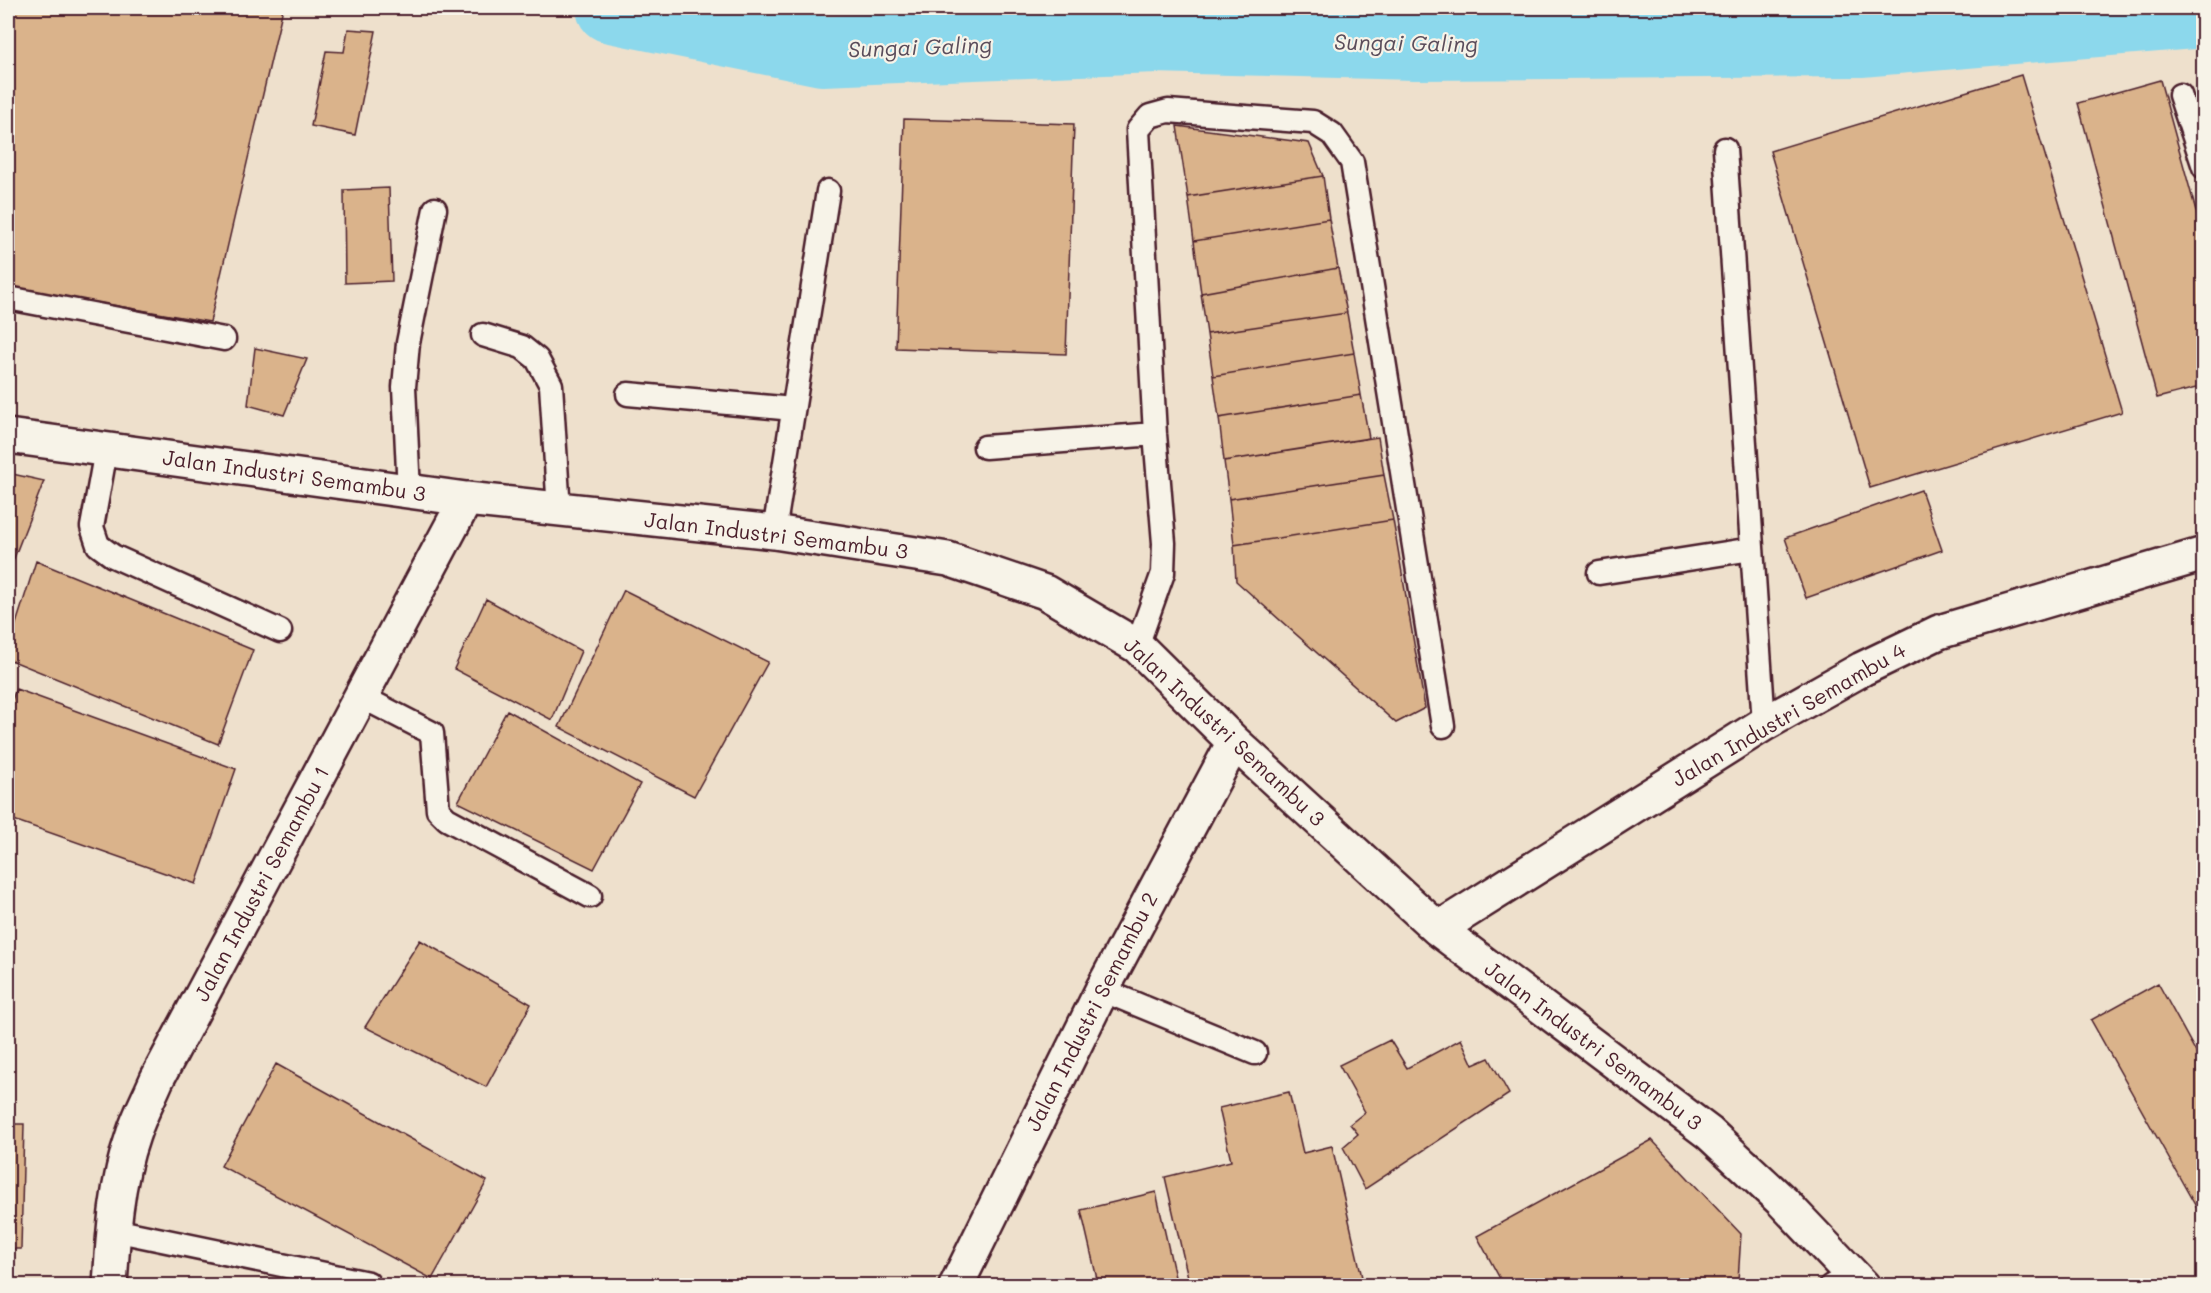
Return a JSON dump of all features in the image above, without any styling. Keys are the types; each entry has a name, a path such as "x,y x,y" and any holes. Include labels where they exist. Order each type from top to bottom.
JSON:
{"street":[{"name":"Jalan Industri Semambu 3","path":"8,436 559,511 774,532 948,559 1045,592 1137,646 1234,742 1438,929 1709,1133 1782,1201 1849,1282"},
{"name":"Jalan Industri Semambu 1","path":"110,1286 114,1230 123,1171 133,1134 157,1080 466,499"},
{"name":"Jalan Industri Semambu 4","path":"1438,929 1764,724 1862,669 1939,632 2204,554"},
{"name":"Jalan Industri Semambu 2","path":"956,1286 1102,990 1234,742"}],"lane":[{"path":"2180,96 2204,167"},
{"path":"1137,646 1163,573 1164,543 1155,434 1138,130 1150,116 1168,111 1313,122 1332,134 1352,162 1443,726"},
{"path":"1725,148 1764,724"},
{"path":"774,532 828,191"},
{"path":"409,492 404,387 408,343 435,209"},
{"path":"8,298 224,339"},
{"path":"483,335 522,347 537,358 551,385 559,511"},
{"path":"628,394 793,409"},
{"path":"985,447 1155,434"},
{"path":"106,450 92,527 98,545 113,556 280,631"},
{"path":"1599,573 1752,549"},
{"path":"362,697 432,734 438,810 447,819 590,896"},
{"path":"1102,990 1255,1053"},
{"path":"114,1230 368,1283"}],"shaded area":[{"path":"8,8 2203,8 2203,1285 8,1285"}],"building":[{"path":"8,8 283,8 210,322 8,287"},
{"path":"348,29 376,31 355,135 311,126 326,51 344,52"},
{"path":"2021,75 2122,412 1870,488 1770,151"},
{"path":"2160,80 2204,240 2204,386 2157,398 2078,103"},
{"path":"904,119 1074,124 1066,354 896,348"},
{"path":"1177,126 1309,143 1323,176 1188,197"},
{"path":"1323,176 1329,219 1194,241 1188,197"},
{"path":"389,188 392,281 345,283 344,190"},
{"path":"1329,219 1338,268 1201,293 1194,241"},
{"path":"1338,268 1347,313 1207,334 1201,293"},
{"path":"1347,313 1354,353 1213,376 1207,334"},
{"path":"255,348 307,359 284,415 248,405"},
{"path":"1354,353 1361,395 1219,418 1213,376"},
{"path":"1361,395 1369,438 1224,461 1219,418"},
{"path":"1378,437 1384,475 1229,499 1224,461"},
{"path":"8,473 44,481 9,571 8,571"},
{"path":"1384,475 1393,520 1234,545 1229,499"},
{"path":"1921,490 1942,550 1806,598 1785,538"},
{"path":"1393,520 1425,708 1396,723 1236,581 1234,545"},
{"path":"36,561 253,650 218,744 8,659 8,649"},
{"path":"624,590 768,662 694,796 559,727"},
{"path":"486,599 581,651 552,720 454,669"},
{"path":"16,689 236,769 196,884 8,818 8,711"},
{"path":"507,710 640,784 594,869 458,802"},
{"path":"420,940 531,1004 486,1087 365,1027"},
{"path":"2158,983 2204,1067 2204,1221 2091,1020"},
{"path":"1461,1039 1473,1065 1489,1058 1509,1094 1365,1189 1343,1147 1358,1134 1350,1124 1365,1112 1339,1065 1390,1040 1407,1068"},
{"path":"276,1064 487,1181 432,1279 221,1166"},
{"path":"1289,1092 1303,1153 1332,1146 1364,1286 1190,1286 1165,1177 1231,1161 1219,1108"},
{"path":"8,1124 24,1124 21,1249 8,1249"},
{"path":"1652,1140 1741,1234 1738,1281 1729,1286 1504,1286 1477,1236"},
{"path":"1156,1192 1177,1286 1067,1286 1097,1279 1081,1210"}],"waterway":[{"name":"Sungai Galing","path":"611,8 822,51 1155,38 1415,45 1860,42 2204,13"}]}
